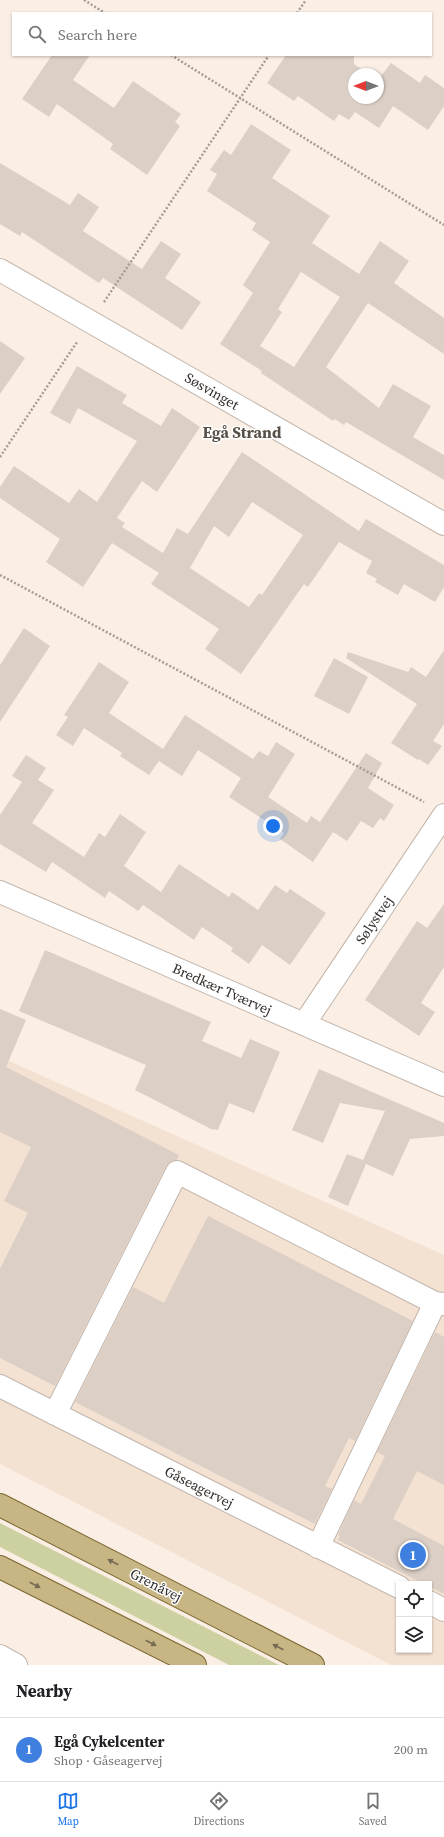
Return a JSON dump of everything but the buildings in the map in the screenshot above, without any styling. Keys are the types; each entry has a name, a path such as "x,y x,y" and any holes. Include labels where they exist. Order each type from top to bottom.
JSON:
{"main road":[{"name":"Grenåvej","path":"0,1505 313,1665"},
{"path":"0,1567 195,1665"}],"street":[{"name":"Søsvinget","path":"0,270 444,524"},
{"name":"Sølystvej","path":"304,1024 437,810"},
{"name":"Bredkær Tværvej","path":"0,892 444,1085"},
{"path":"55,1414 177,1172 439,1303 318,1547"},
{"name":"Gåseagervej","path":"0,1386 396,1586"},
{"path":"432,1604 444,1610"},
{"path":"0,1656 16,1665"}],"path":[{"path":"84,0 103,12"},
{"path":"298,12 306,0"},
{"path":"173,56 444,225"},
{"path":"0,457 268,56"},
{"path":"0,575 437,810"}],"shaded area":[{"path":"0,1057 444,1255 444,1665 391,1665 0,1464"}],"green space":[{"path":"0,1523 279,1665 229,1665 0,1547"}],"place":[{"name":"Egå Cykelcenter","path":"413,1555"}],"district":[{"name":"Egå Strand","path":"242,432"}]}
